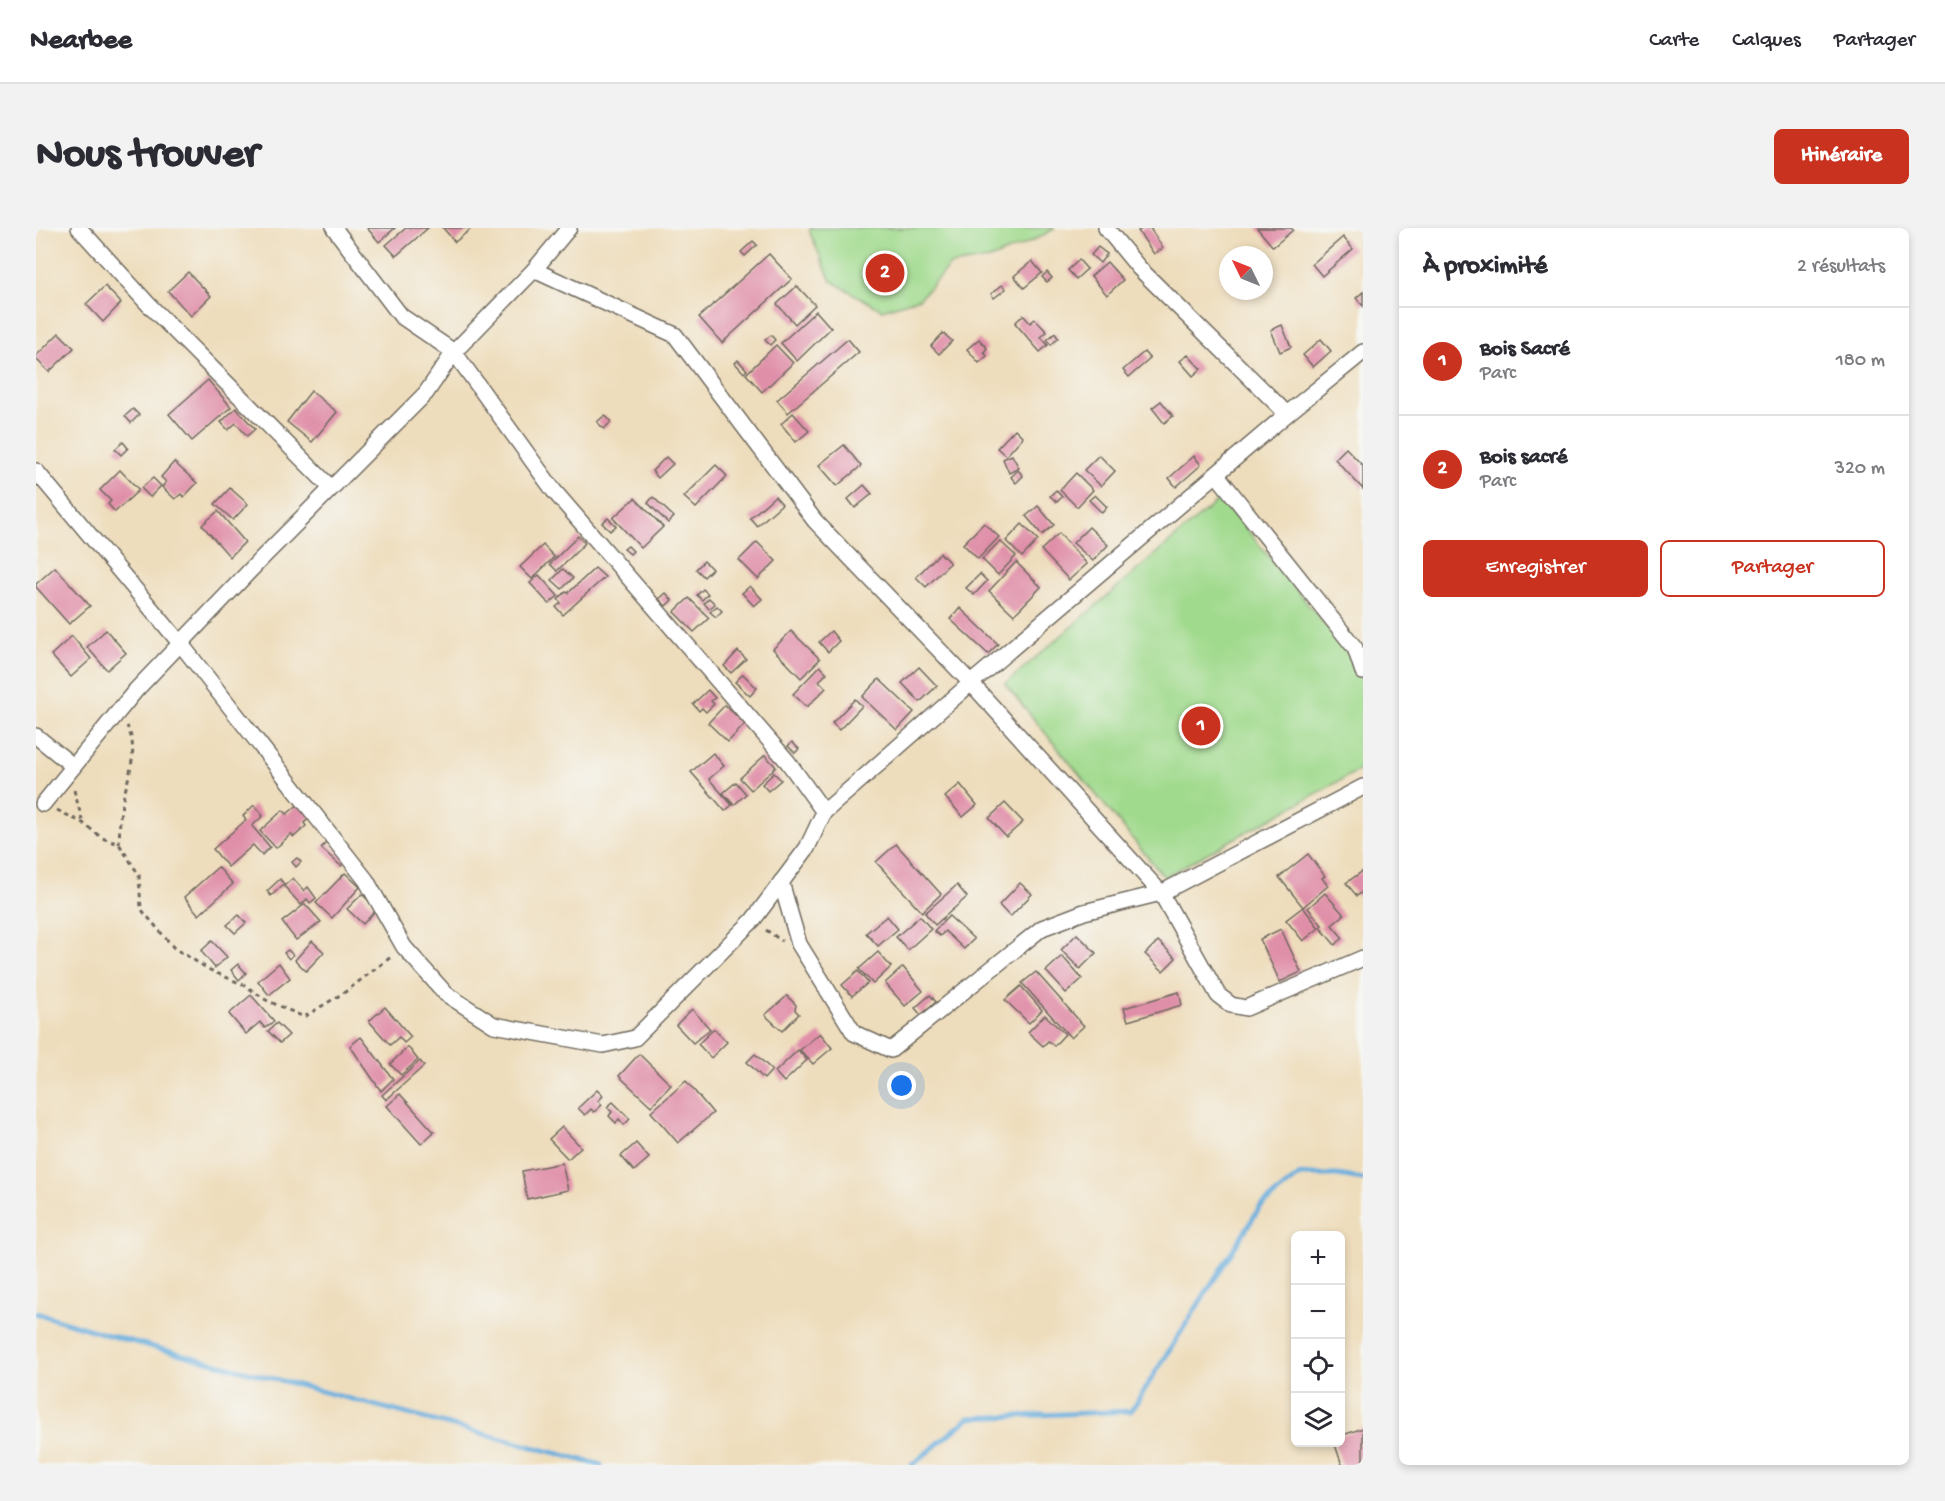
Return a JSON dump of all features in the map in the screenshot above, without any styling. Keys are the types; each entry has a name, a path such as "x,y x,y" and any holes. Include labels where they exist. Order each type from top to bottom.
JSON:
{"street":[{"path":"79,228 148,304 331,488"},
{"path":"334,228 401,316 454,352 554,491 788,762 824,812"},
{"path":"43,804 118,710 331,488 426,393 454,352 534,270 569,228"},
{"path":"1106,228 1139,268 1287,414"},
{"path":"534,270 675,334 815,520 971,683 1161,893 1218,995 1231,1005 1246,1008 1363,958"},
{"path":"36,471 180,644 366,880 404,947 446,994 494,1025 603,1045 635,1038 753,920 807,848 824,812 971,683 1363,352"},
{"path":"1216,475 1359,645 1363,672"},
{"path":"36,736 73,766"},
{"path":"781,882 799,944 854,1033 891,1050 1042,928 1084,912 1161,893 1363,788"}],"path":[{"path":"118,710 132,735 133,765 121,811 120,844 139,875 141,909 174,948 210,970 246,986 266,1000 304,1017 345,992 404,947"},
{"path":"73,766 74,796 83,823"},
{"path":"43,804 83,823 102,838 120,844"},
{"path":"753,920 779,940 799,944"}],"green space":[{"path":"810,228 1054,229 990,259 950,265 920,298 882,310 831,281 810,233"},
{"path":"1221,498 1356,663 1363,683 1363,768 1164,877 1005,684"}],"building":[{"path":"367,228 395,228 379,242"},
{"path":"406,228 428,228 396,256 386,245"},
{"path":"443,228 472,228 455,242"},
{"path":"1150,228 1163,248 1154,254 1138,231"},
{"path":"1257,228 1291,228 1293,230 1273,247"},
{"path":"1343,237 1353,249 1322,276 1312,264"},
{"path":"753,241 757,245 745,256 741,252"},
{"path":"1098,247 1107,254 1100,263 1091,255"},
{"path":"769,254 792,279 722,343 699,317"},
{"path":"1079,260 1087,269 1076,279 1068,270"},
{"path":"1032,261 1042,273 1024,288 1014,276"},
{"path":"1107,262 1123,280 1107,295 1091,276"},
{"path":"188,272 211,296 191,316 168,291"},
{"path":"1047,272 1052,278 1047,282 1042,277"},
{"path":"1002,285 1006,289 994,298 991,294"},
{"path":"105,286 121,303 103,322 86,304"},
{"path":"797,286 815,305 795,324 777,304"},
{"path":"1363,292 1363,306 1356,298"},
{"path":"816,311 831,328 797,361 781,343"},
{"path":"1023,315 1030,323 1035,319 1047,332 1041,337 1048,345 1040,352 1015,323"},
{"path":"1282,325 1291,347 1280,352 1271,330"},
{"path":"59,333 74,348 49,372 36,359 36,356"},
{"path":"943,333 952,341 939,354 931,346"},
{"path":"1055,333 1058,338 1051,345 1047,340"},
{"path":"771,335 775,340 770,345 765,340"},
{"path":"848,339 859,352 788,413 777,400"},
{"path":"979,339 987,348 984,352 987,356 979,363 967,349"},
{"path":"1321,339 1331,351 1313,367 1303,355"},
{"path":"776,345 793,363 762,392 746,374"},
{"path":"1144,352 1150,359 1129,377 1123,370"},
{"path":"1188,355 1201,369 1193,376 1180,361"},
{"path":"738,360 747,370 744,373 735,363"},
{"path":"208,380 231,407 192,441 169,414"},
{"path":"311,391 337,412 312,442 287,422"},
{"path":"1161,401 1173,416 1164,423 1152,408"},
{"path":"236,408 255,429 247,436 236,423 228,430 221,422"},
{"path":"133,409 139,415 131,423 125,416"},
{"path":"793,413 809,431 796,442 781,424"},
{"path":"605,415 611,422 604,429 597,422"},
{"path":"1015,429 1023,437 1006,456 997,448"},
{"path":"123,442 128,448 121,455 115,449"},
{"path":"844,445 861,466 837,486 819,465"},
{"path":"1346,448 1363,466 1363,489 1335,459"},
{"path":"1012,455 1019,468 1009,473 1003,459"},
{"path":"1099,455 1115,471 1101,486 1084,470"},
{"path":"1194,456 1201,465 1176,487 1169,478"},
{"path":"666,457 673,464 658,478 652,471"},
{"path":"174,462 197,483 184,497 181,494 175,499 162,487 166,482 161,477"},
{"path":"716,465 727,476 696,508 684,497"},
{"path":"120,470 139,490 115,512 108,504 111,501 100,490"},
{"path":"1018,470 1023,476 1016,483 1011,477"},
{"path":"1076,473 1093,490 1077,507 1060,490"},
{"path":"153,478 161,486 150,497 141,488"},
{"path":"864,485 872,494 855,508 848,499"},
{"path":"230,488 248,504 233,520 215,504"},
{"path":"1056,490 1062,497 1057,502 1050,496"},
{"path":"1095,495 1107,507 1102,513 1089,500"},
{"path":"775,496 782,504 757,526 750,518"},
{"path":"653,497 674,517 668,523 648,503"},
{"path":"635,498 663,527 641,548 613,518"},
{"path":"1038,506 1054,525 1042,535 1026,516"},
{"path":"218,511 245,542 230,557 202,525"},
{"path":"608,518 616,526 610,531 602,523"},
{"path":"984,523 999,537 978,559 963,544"},
{"path":"1022,524 1038,540 1022,557 1006,541"},
{"path":"1089,527 1108,545 1093,561 1073,543"},
{"path":"1059,533 1087,564 1069,580 1041,550"},
{"path":"578,536 585,543 557,571 550,564"},
{"path":"1000,541 1016,556 998,575 982,559"},
{"path":"757,542 776,561 758,579 739,560"},
{"path":"543,545 554,557 532,579 520,567"},
{"path":"628,546 633,551 630,554 624,549"},
{"path":"940,553 950,563 926,587 916,577"},
{"path":"704,561 712,569 704,577 696,569"},
{"path":"1016,562 1041,587 1014,615 989,591"},
{"path":"55,567 90,606 69,624 36,587 36,584"},
{"path":"595,568 605,577 563,615 556,607 561,603 558,599 566,592 568,593"},
{"path":"563,569 573,578 562,589 552,580"},
{"path":"980,574 987,581 974,595 966,588"},
{"path":"539,575 558,596 549,604 530,583"},
{"path":"750,586 762,599 754,606 742,593"},
{"path":"703,589 708,594 702,600 697,595"},
{"path":"666,593 672,600 666,606 659,599"},
{"path":"689,598 709,618 694,632 674,612"},
{"path":"709,598 715,604 709,609 704,603"},
{"path":"717,606 722,611 716,617 710,612"},
{"path":"960,608 998,644 988,654 950,619"},
{"path":"106,630 126,653 107,670 87,647"},
{"path":"791,631 820,659 801,678 773,649"},
{"path":"831,631 839,641 828,652 819,642"},
{"path":"72,636 91,659 71,677 51,655"},
{"path":"738,651 746,659 731,673 724,666"},
{"path":"820,666 827,673 819,681 826,688 807,707 793,694"},
{"path":"919,667 937,686 920,702 902,683"},
{"path":"743,674 757,688 750,696 735,682"},
{"path":"879,679 914,712 897,730 862,697"},
{"path":"708,690 715,698 711,701 714,704 706,712 702,708 699,711 693,704"},
{"path":"855,699 862,706 839,730 832,723"},
{"path":"725,705 745,724 728,742 708,723"},
{"path":"792,742 799,749 795,753 788,746"},
{"path":"713,753 724,766 709,779 732,805 725,811 691,772"},
{"path":"765,755 776,767 751,790 740,778"},
{"path":"774,773 781,780 768,791 762,784"},
{"path":"736,782 746,794 734,805 723,793"},
{"path":"960,784 977,805 963,817 945,797"},
{"path":"301,802 313,815 304,823 306,826 294,837 291,834 276,848 260,831 283,810 287,814"},
{"path":"1005,803 1023,822 1006,837 989,818"},
{"path":"254,805 263,816 252,826 270,847 262,855 253,845 228,867 213,849 246,820 243,816"},
{"path":"327,842 347,860 341,866 321,848"},
{"path":"896,844 941,894 922,912 876,862"},
{"path":"1308,854 1325,876 1322,878 1328,886 1303,907 1279,877"},
{"path":"297,858 301,862 296,867 292,862"},
{"path":"218,867 233,884 199,915 184,897"},
{"path":"1363,871 1363,891 1357,896 1346,883"},
{"path":"345,873 360,887 332,918 316,903"},
{"path":"293,878 304,891 308,887 316,898 310,903 307,899 301,905 284,886"},
{"path":"280,879 284,884 271,896 267,891"},
{"path":"1020,883 1032,894 1010,917 999,905"},
{"path":"957,885 967,897 935,925 925,913"},
{"path":"1325,893 1344,915 1332,925 1343,938 1335,945 1308,908"},
{"path":"362,894 377,909 363,924 347,909"},
{"path":"305,904 321,922 296,940 282,922"},
{"path":"1303,907 1319,928 1303,941 1286,920"},
{"path":"239,915 246,923 235,933 227,925"},
{"path":"887,916 898,929 878,946 866,933"},
{"path":"920,916 931,929 908,950 896,937"},
{"path":"949,916 974,939 964,949 945,931 940,936 934,931"},
{"path":"1281,929 1301,972 1280,982 1260,939"},
{"path":"1077,934 1096,953 1080,969 1061,950"},
{"path":"212,941 227,957 215,968 201,951"},
{"path":"312,941 324,952 306,971 295,960"},
{"path":"1158,941 1176,958 1163,971 1145,954"},
{"path":"288,950 293,955 289,959 284,953"},
{"path":"878,952 891,967 873,984 859,969"},
{"path":"1062,956 1082,979 1066,993 1046,971"},
{"path":"279,963 290,978 269,995 258,981"},
{"path":"238,964 246,973 239,980 231,970"},
{"path":"903,967 923,991 905,1006 885,983"},
{"path":"858,971 868,983 852,996 842,985"},
{"path":"1036,972 1084,1026 1071,1038 1022,983"},
{"path":"1021,986 1042,1010 1029,1023 1005,1000"},
{"path":"1179,992 1182,1005 1128,1021 1124,1008"},
{"path":"251,995 274,1021 265,1028 260,1022 246,1034 229,1014"},
{"path":"930,995 936,1002 921,1015 915,1008"},
{"path":"787,996 796,1005 795,1010 799,1014 782,1031 765,1015"},
{"path":"385,1007 411,1037 404,1043 399,1037 390,1045 369,1021"},
{"path":"692,1009 710,1029 693,1043 676,1025"},
{"path":"1045,1015 1065,1034 1054,1046 1048,1041 1043,1046 1028,1032"},
{"path":"277,1023 289,1035 280,1043 268,1031"},
{"path":"714,1029 727,1042 711,1058 698,1044"},
{"path":"820,1033 832,1048 813,1064 800,1050"},
{"path":"361,1037 393,1079 381,1091 350,1046"},
{"path":"408,1047 418,1060 401,1075 390,1064"},
{"path":"798,1050 807,1060 784,1082 775,1072"},
{"path":"639,1054 671,1085 651,1106 619,1076"},
{"path":"755,1054 772,1070 764,1079 747,1062"},
{"path":"420,1061 424,1066 386,1100 382,1095"},
{"path":"686,1081 713,1113 678,1143 651,1112"},
{"path":"597,1090 603,1096 598,1101 602,1105 594,1112 591,1109 585,1115 578,1108"},
{"path":"400,1094 434,1132 421,1144 387,1106"},
{"path":"613,1102 630,1119 624,1125 619,1119 616,1123 609,1116 612,1112 607,1107"},
{"path":"562,1127 581,1147 568,1159 549,1139"},
{"path":"636,1143 649,1158 634,1171 621,1156"},
{"path":"562,1163 568,1190 527,1199 522,1171"},
{"path":"1363,1428 1363,1462 1355,1465 1342,1465 1336,1447 1345,1447 1345,1434"}],"waterway":[{"path":"912,1465 969,1418 1131,1411 1260,1207 1300,1175 1337,1175 1363,1179"},
{"path":"36,1313 108,1335 601,1465"}],"place":[{"name":"Bois sacré","path":"885,273"},
{"name":"Bois Sacré","path":"1201,726"}]}
